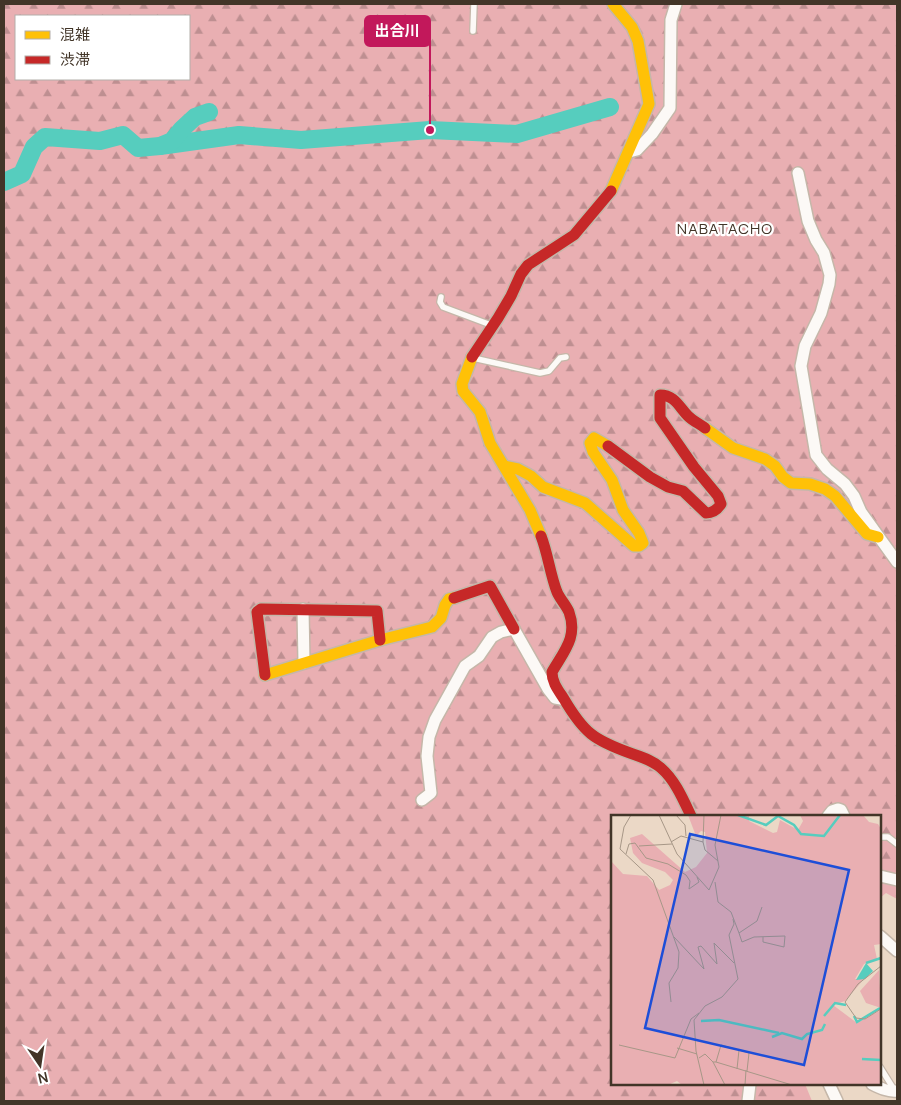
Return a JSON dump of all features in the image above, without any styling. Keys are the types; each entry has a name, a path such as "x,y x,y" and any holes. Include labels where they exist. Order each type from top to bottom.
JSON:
{"street":[{"path":"614,4 632,27 638,41 649,104 610,193 574,236 528,265 521,274 511,296 471,358 462,384 463,391 480,412 490,443 530,510 547,551 557,592 568,610 572,624 572,636 552,672 552,677 564,700 575,720 586,733 604,744 653,762 666,772 683,798 691,815"},
{"path":"629,152 637,150 652,134 670,108 671,20 676,4"},
{"path":"798,174 808,221 824,253 830,275 821,313 804,346 801,366 816,455 827,469 845,484 854,496 861,512 897,562"},
{"path":"504,466 518,469 531,476 543,487 585,503 626,540 634,546 639,546 642,544 641,534 624,512 615,485 609,474 591,451 590,443 594,438 600,440 619,456 665,486 675,491 683,491 706,513 713,513 718,510 721,504 718,496 694,467 660,418 660,395 666,396 676,402 688,416 733,448 765,459 775,466 783,477 791,482 810,484 830,492 867,534 878,537"},
{"path":"380,640 377,611 262,609 257,612 264,674 268,675 380,640 432,627 441,618 449,599 490,586 548,689 555,698 564,700"},
{"path":"304,609 304,663"},
{"path":"422,800 431,793 427,756 429,738 435,720 466,666 479,656 492,637 501,632 514,629"},
{"path":"829,815 832,811 838,809 841,810 844,815"},
{"path":"881,876 897,880"},
{"path":"881,937 897,950"},
{"path":"748,1101 750,1085"},
{"path":"829,1085 837,1101"},
{"path":"874,1085 896,1091"}],"lane":[{"path":"473,31 474,4"},
{"path":"441,297 440,302 443,307 493,326"},
{"path":"471,358 540,373 549,371 560,358 566,357"},
{"path":"881,837 888,837 897,844"},
{"path":"881,1068 896,1091"}],"green space":[{"path":"4,4 897,4 897,899 886,893 881,897 881,815 611,815 611,1085 805,1085 812,1101 4,1101"}],"waterway":[{"path":"160,146 239,135 301,140 430,130 517,134 610,107"},
{"path":"4,182 22,174 34,147 45,137 100,141 123,135 138,148 160,146 172,141 195,117 209,112"}],"traffic: slow":[{"path":"611,191 649,104 638,41 632,27 613,4"},
{"path":"472,357 462,384 463,391 480,412 490,443 530,510 541,536"},
{"path":"705,428 733,448 765,459 775,466 783,477 791,483 810,484 825,489 835,496 867,534 878,537"},
{"path":"504,466 518,469 531,476 543,487 585,503 634,546 639,546 643,543 639,533 623,510 612,480 593,452 590,443 594,438 608,446"},
{"path":"265,675 380,640 432,627 441,618 449,599 454,598"}],"traffic: jam":[{"path":"472,357 498,318 521,274 528,265 574,235 611,191"},
{"path":"608,446 650,477 668,487 683,491 708,513 715,511 721,504 718,496 694,467 660,418 660,395 673,399 690,418 705,428"},
{"path":"541,536 557,592 568,609 572,629 568,644 552,672 556,687 571,711 591,734 607,744 646,759 661,768 675,784 691,815"},
{"path":"454,598 490,586 514,629"},
{"path":"265,675 257,612 261,609 377,611 380,640"}],"place":[{"name":"出合川","path":"430,130"}],"district":[{"name":"NABATACHO","path":"725,229"}]}
